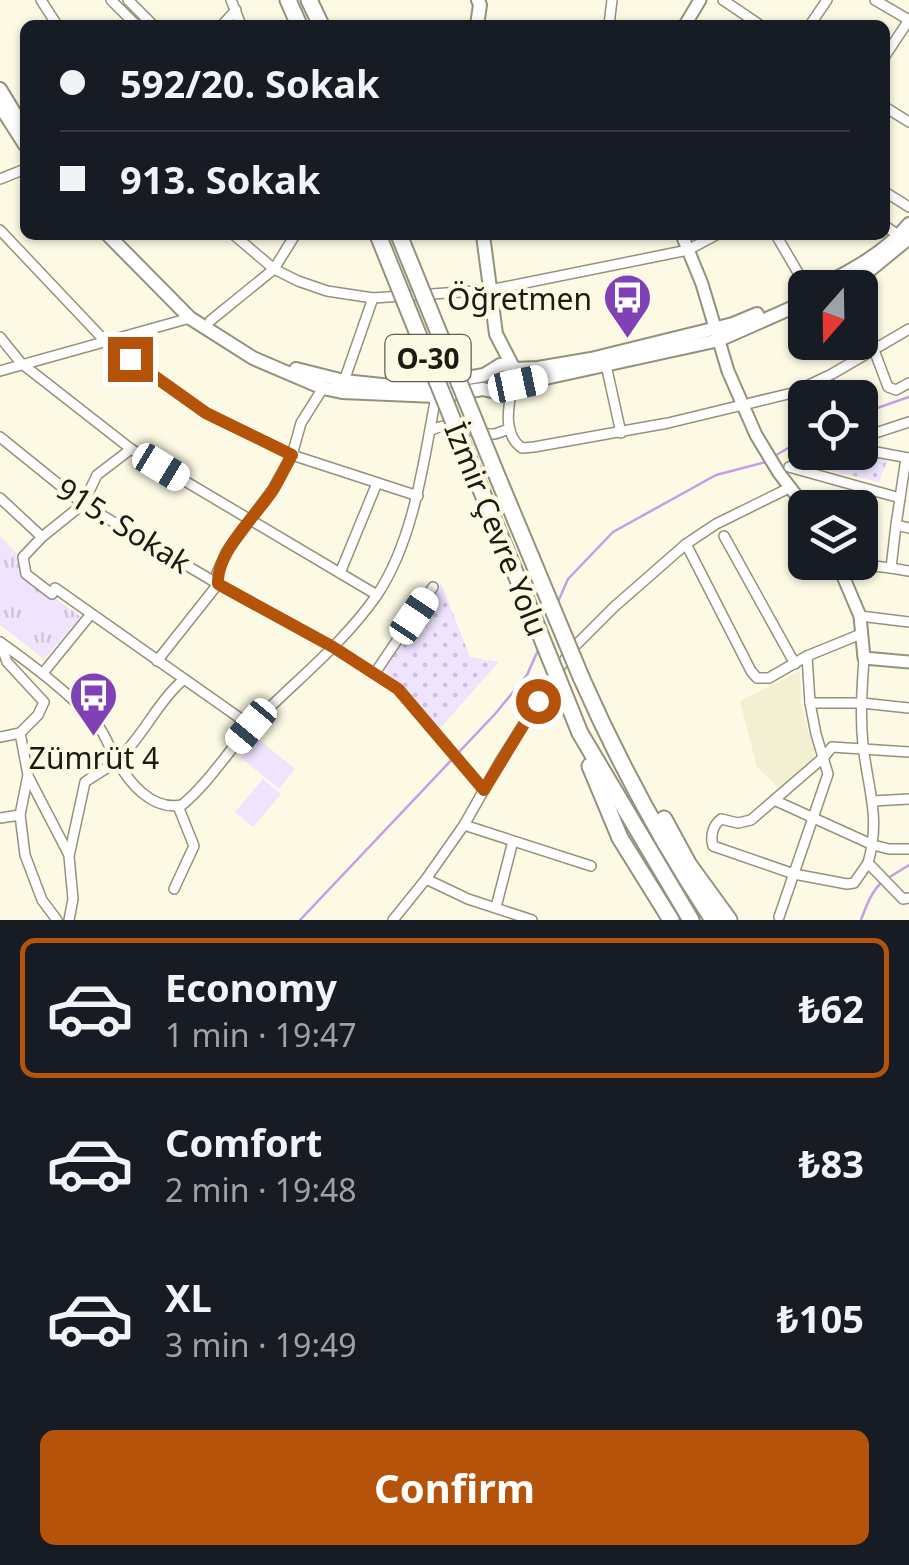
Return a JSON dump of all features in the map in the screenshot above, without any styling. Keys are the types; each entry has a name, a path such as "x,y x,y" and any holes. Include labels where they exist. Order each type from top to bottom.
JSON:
{"highway":[{"name":"İzmir Çevre Yolu","path":"380,240 580,734 692,920"},
{"name":"İzmir Çevre Yolu","path":"401,240 604,728 678,868 713,920"},
{"path":"604,728 655,803 690,865 730,920"},
{"path":"580,734 620,838 672,920"}],"main road":[{"path":"0,89 20,122"},
{"path":"0,106 20,137"},
{"path":"868,270 903,236 909,224"},
{"path":"853,270 903,236"},
{"path":"113,240 190,318 253,358 323,388 342,392 483,389 500,393 518,384 606,365 717,334 788,308"},
{"path":"122,240 194,310 251,349 278,362 305,373 344,381 435,390 484,375 500,365 538,368 717,334 788,298"},
{"path":"484,240 496,334 489,381 493,390"},
{"path":"496,334 514,369 516,380 512,388"}],"street":[{"path":"112,0 131,20"},
{"path":"128,0 148,20"},
{"path":"723,0 753,20"},
{"path":"875,0 909,20 890,48"},
{"path":"0,230 105,341 206,413 292,455 418,496"},
{"path":"240,240 274,269 298,281 327,291 374,298 490,290 688,250 707,240"},
{"path":"210,321 274,269 292,240"},
{"path":"394,920 464,825 571,650 614,606 686,544 716,524 789,488 781,469 760,442 728,371 684,240"},
{"path":"779,240 795,270"},
{"path":"344,381 374,298"},
{"path":"0,371 190,318"},
{"path":"878,348 909,329"},
{"path":"0,337 22,363 132,449 377,594"},
{"path":"493,390 507,414 518,447 526,448 621,433 792,393 856,360"},
{"path":"878,360 888,387 896,390 909,383"},
{"path":"606,365 621,433"},
{"path":"157,661 218,584 227,551 273,489 292,455 301,423 323,388"},
{"path":"507,414 512,388"},
{"path":"0,642 43,672 100,727 116,761 134,785 165,805 182,804 251,726 333,647 377,594 392,566 418,496 435,390"},
{"path":"878,432 909,422"},
{"path":"430,431 451,424 511,434"},
{"name":"915. Sokak","path":"0,437 83,504 333,647 398,689 484,790"},
{"path":"132,449 97,476 83,504 25,554 26,574 52,594 56,588 251,726"},
{"path":"878,452 908,458 891,568"},
{"path":"781,469 788,466"},
{"path":"781,469 900,498"},
{"path":"340,573 377,483"},
{"path":"0,498 42,536"},
{"path":"896,525 909,528"},
{"path":"724,536 794,664"},
{"path":"686,544 753,675 766,679 807,656 861,634"},
{"path":"878,567 909,571"},
{"path":"845,580 860,616 864,658 864,750 874,801 873,844 868,863 854,884 794,874 712,846 716,823 721,819 738,823 750,820 832,747 864,750 909,752"},
{"path":"375,673 433,587"},
{"path":"43,672 92,614"},
{"path":"860,616 909,622"},
{"path":"0,642 7,662 44,702 38,715 20,733 3,736 0,723"},
{"path":"780,917 828,774 810,703 807,656"},
{"path":"864,658 909,662"},
{"path":"28,775 20,815 25,855 42,900 58,920 70,918 73,899 69,856 85,782 116,761 168,693 183,680"},
{"path":"810,703 909,708"},
{"path":"20,733 28,775 69,856"},
{"path":"874,801 909,799"},
{"path":"774,800 873,844 909,849"},
{"path":"174,889 194,846 182,804"},
{"path":"0,818 20,815"},
{"path":"464,825 592,866"},
{"path":"496,907 513,841"},
{"path":"868,863 895,893 909,898"},
{"path":"426,880 532,920"}],"shaded area":[{"path":"800,671 801,704 816,758 779,788 757,767 740,701"}],"green space":[{"path":"878,457 888,459 879,482 827,470 878,470"},
{"path":"0,536 18,555 25,576 81,617 44,659 0,625"},
{"path":"441,583 470,657 499,662 440,728 383,669"},
{"path":"257,738 295,769 279,789 241,758"},
{"path":"263,779 281,794 253,827 235,812"}],"waterway":[{"path":"878,408 909,397"},
{"path":"773,457 788,448"},
{"path":"557,604 568,579 613,532 716,475 766,462"},
{"path":"300,920 495,714 527,675 539,648"},
{"path":"888,878 909,865"},
{"path":"861,920 882,882"}],"place":[{"name":"Öğretmen","path":"627,340"},
{"name":"Zümrüt 4","path":"94,738"}],"route":[{"path":"130,359 206,413 292,455 273,489 227,551 218,584 333,647 398,689 484,790 538,701"}]}
